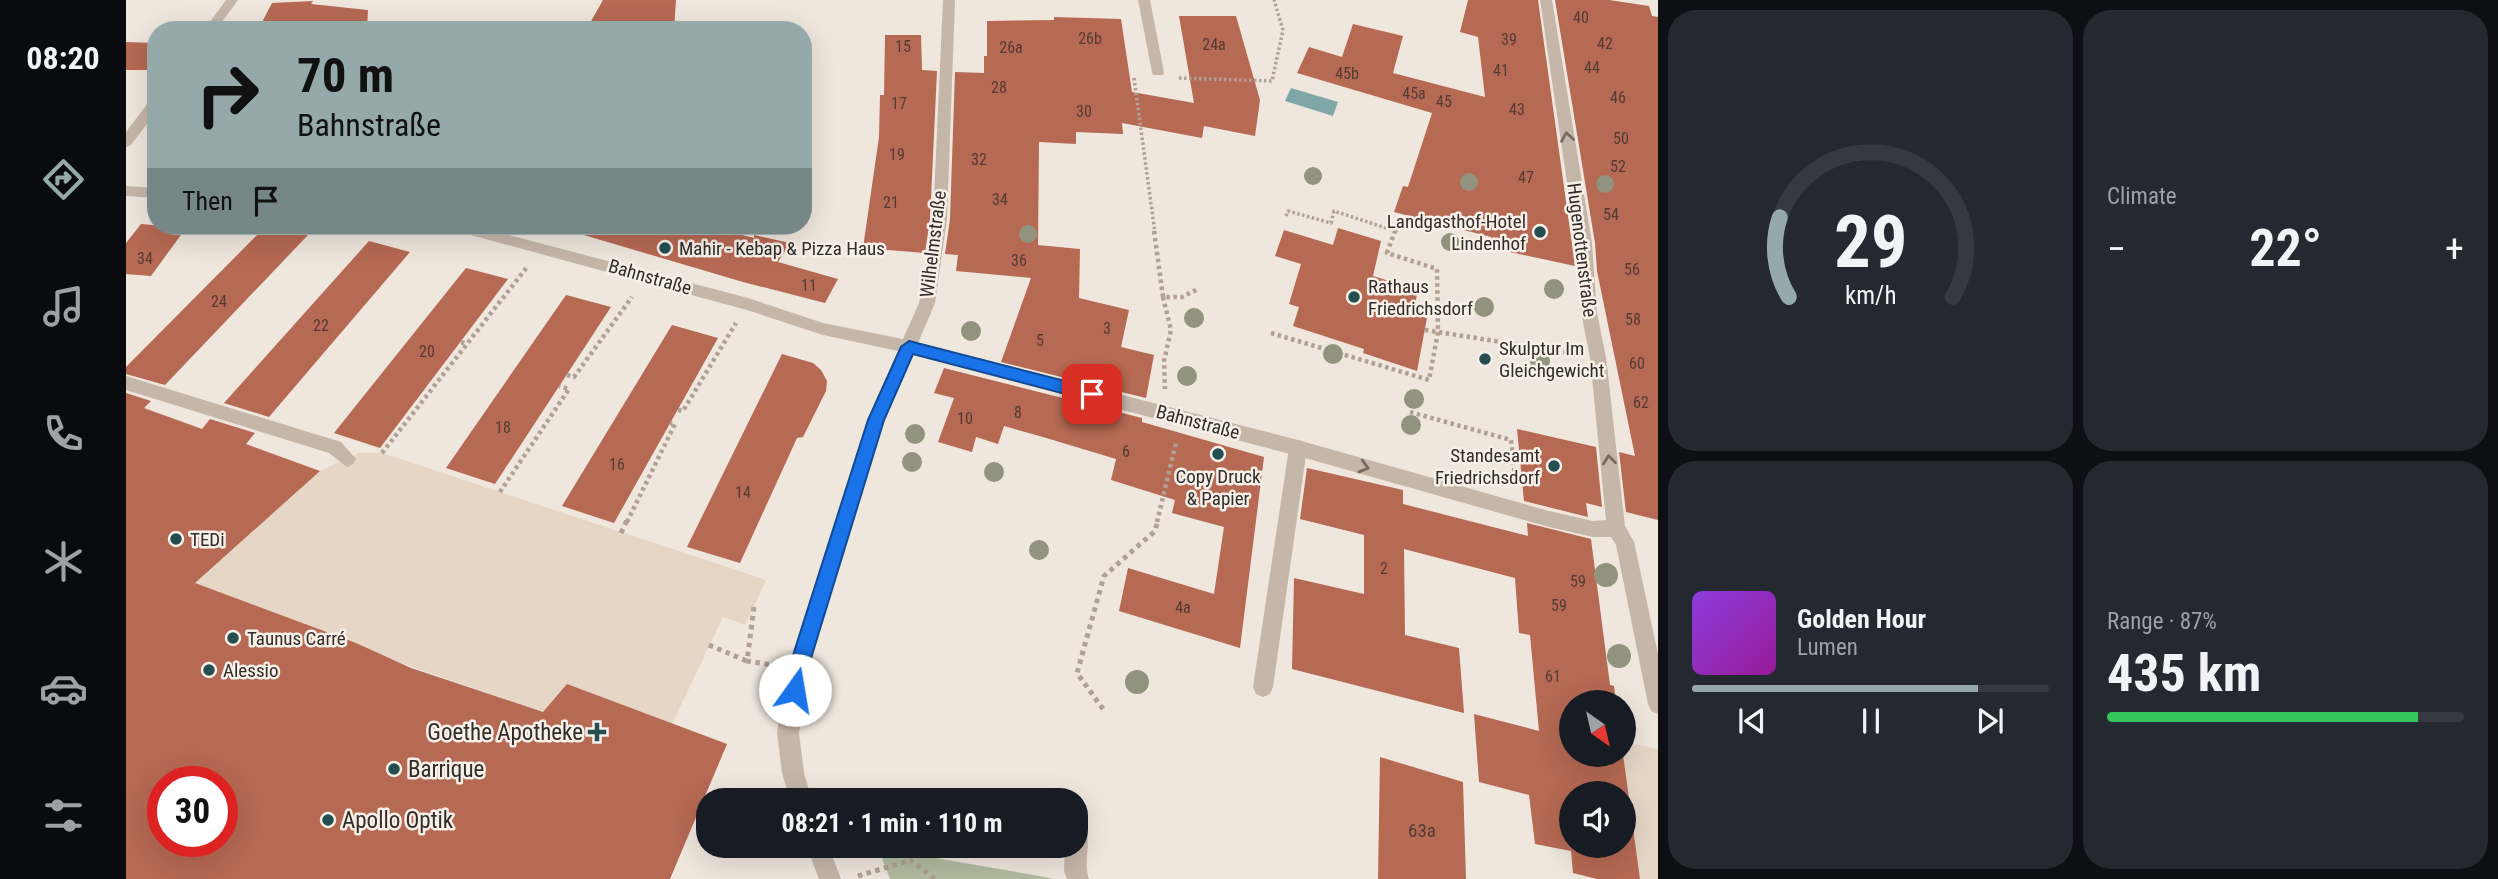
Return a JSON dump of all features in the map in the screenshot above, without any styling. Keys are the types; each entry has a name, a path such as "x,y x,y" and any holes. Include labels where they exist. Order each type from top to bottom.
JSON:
{"street":[{"path":"217,21 232,0"},
{"name":"Wilhelmstraße","path":"797,788 788,733 798,668 876,420 927,303 940,219 950,0"},
{"path":"1144,0 1152,74"},
{"name":"Hugenottenstraße","path":"1546,0 1584,243 1589,313 1598,358 1616,528 1625,542 1658,704"},
{"path":"126,142 147,114"},
{"path":"126,191 147,192"},
{"name":"Bahnstraße","path":"493,235 748,304 823,329 909,347 1175,416 1593,529 1616,528"},
{"path":"126,383 335,447 346,459"},
{"path":"1263,687 1298,448"},
{"path":"822,858 830,879"},
{"path":"1076,858 1075,872 1078,879"}],"path":[{"path":"1175,78 1272,81 1283,30 1274,0"},
{"path":"1103,709 1077,673 1104,576 1155,531 1175,416 1164,361 1171,330 1163,297 1133,76 1152,74"},
{"path":"1286,216 1288,211 1331,223 1334,211 1395,231"},
{"path":"1271,333 1429,380 1438,332 1437,269 1387,253 1395,231 1406,224"},
{"path":"382,453 542,247"},
{"path":"566,375 574,377 646,276"},
{"path":"1163,297 1182,297 1198,289"},
{"path":"678,410 683,411 748,304"},
{"path":"1425,330 1598,358"},
{"path":"461,342 467,344"},
{"path":"447,359 453,362"},
{"path":"500,492 569,389 559,386"},
{"path":"1410,412 1511,440 1518,510"},
{"path":"621,533 675,424 670,423"},
{"path":"747,661 754,607"},
{"path":"709,645 747,661 798,668"},
{"path":"847,879 911,860 936,879"}],"green space":[{"path":"882,858 936,858 1053,879 890,879"}],"shaded area":[{"path":"360,453 382,453 766,580 745,625 723,617 672,724 518,741 491,716 505,699 188,589 320,471"},
{"path":"1636,744 1658,749 1658,879 1640,879 1636,850 1636,781 1627,781 1625,767 1636,767"}],"water":[{"path":"1291,88 1338,102 1333,116 1285,101"}],"building":[{"path":"603,0 676,0 675,21 591,21"},
{"path":"1468,0 1538,0 1575,266 1491,248 1491,237 1394,212 1403,186 1408,187 1432,113 1297,73 1309,47 1342,57 1353,24 1403,36 1393,73 1485,97 1478,37 1460,32"},
{"path":"1555,0 1609,0 1649,6 1652,16 1658,17 1658,520 1626,512 1619,452 1635,456 1597,271 1595,243"},
{"path":"313,1 311,4 368,10 367,21 263,21 272,3"},
{"path":"1179,16 1236,16 1260,100 1255,136 1204,126 1202,138 1122,123 1123,134 1076,132 1076,144 1039,142 1038,245 1080,249 1079,298 1129,310 1121,347 1154,355 1146,398 1001,362 1031,278 956,271 958,255 945,254 950,219 955,72 984,73 987,21 1054,20 1054,17 1121,19 1132,92 1194,103"},
{"path":"885,35 921,35 922,70 937,71 930,219 925,253 863,248 879,137 880,95 884,95"},
{"path":"126,42 147,43 147,70 126,70"},
{"path":"141,224 147,225 147,235 181,235 151,276 126,274 126,243"},
{"name":"Rathaus Friedrichsdorf","path":"1338,228 1381,241 1373,276 1418,290 1413,314 1427,318 1417,371 1363,353 1364,349 1293,326 1299,307 1289,304 1301,264 1275,256 1284,230 1333,245"},
{"path":"257,235 308,235 165,385 126,374 126,367"},
{"path":"584,235 742,235 754,238 754,235 790,243 778,262 838,279 825,303"},
{"path":"369,241 410,252 269,417 224,403"},
{"path":"466,268 508,279 380,448 334,433"},
{"path":"566,295 611,307 495,484 446,468"},
{"path":"672,325 718,338 614,523 562,506"},
{"path":"782,354 813,363 827,381 826,391 803,437 797,438 740,563 687,547"},
{"path":"944,368 1142,418 1142,422 1264,457 1240,648 1119,611 1128,568 1214,594 1224,527 1172,513 1175,500 1111,480 1116,459 1043,437 1004,426 998,444 976,437 972,452 938,442 954,398 934,393"},
{"name":"Taunus Carré","path":"126,393 151,401 144,408 202,429 210,419 255,433 246,444 320,471 195,583 356,643 411,668 543,712 567,684 727,744 708,788 696,788 696,817 670,879 126,879"},
{"name":"Standesamt Friedrichsdorf","path":"1517,429 1596,447 1602,507 1586,503 1588,517 1524,501"},
{"path":"1307,468 1403,490 1403,504 1528,536 1527,523 1591,539 1610,685 1614,686 1614,690 1559,690 1559,767 1625,767 1627,781 1559,781 1559,849 1535,844 1529,795 1479,782 1474,714 1539,731 1530,635 1519,633 1515,578 1404,549 1405,635 1459,648 1464,713 1292,669 1294,578 1364,594 1364,535 1300,519"},
{"path":"1380,757 1463,782 1466,879 1378,879"},
{"path":"1636,850 1640,879 1597,879 1573,873 1572,858 1636,858"}],"place":[{"name":"Landgasthof-Hotel Lindenhof","path":"1540,232"},
{"name":"Mahir - Kebap & Pizza Haus","path":"665,248"},
{"name":"Rathaus Friedrichsdorf","path":"1354,297"},
{"name":"Skulptur Im Gleichgewicht","path":"1485,359"},
{"name":"Copy Druck & Papier","path":"1218,454"},
{"name":"Standesamt Friedrichsdorf","path":"1554,466"},
{"name":"TEDi","path":"176,539"},
{"name":"Taunus Carré","path":"233,638"},
{"name":"Alessio","path":"209,670"},
{"name":"Goethe Apotheke","path":"597,732"},
{"name":"Barrique","path":"394,769"},
{"name":"Apollo Optik","path":"328,820"}],"route":[{"path":"795,690 798,668 876,420 909,347 1092,394"}]}
